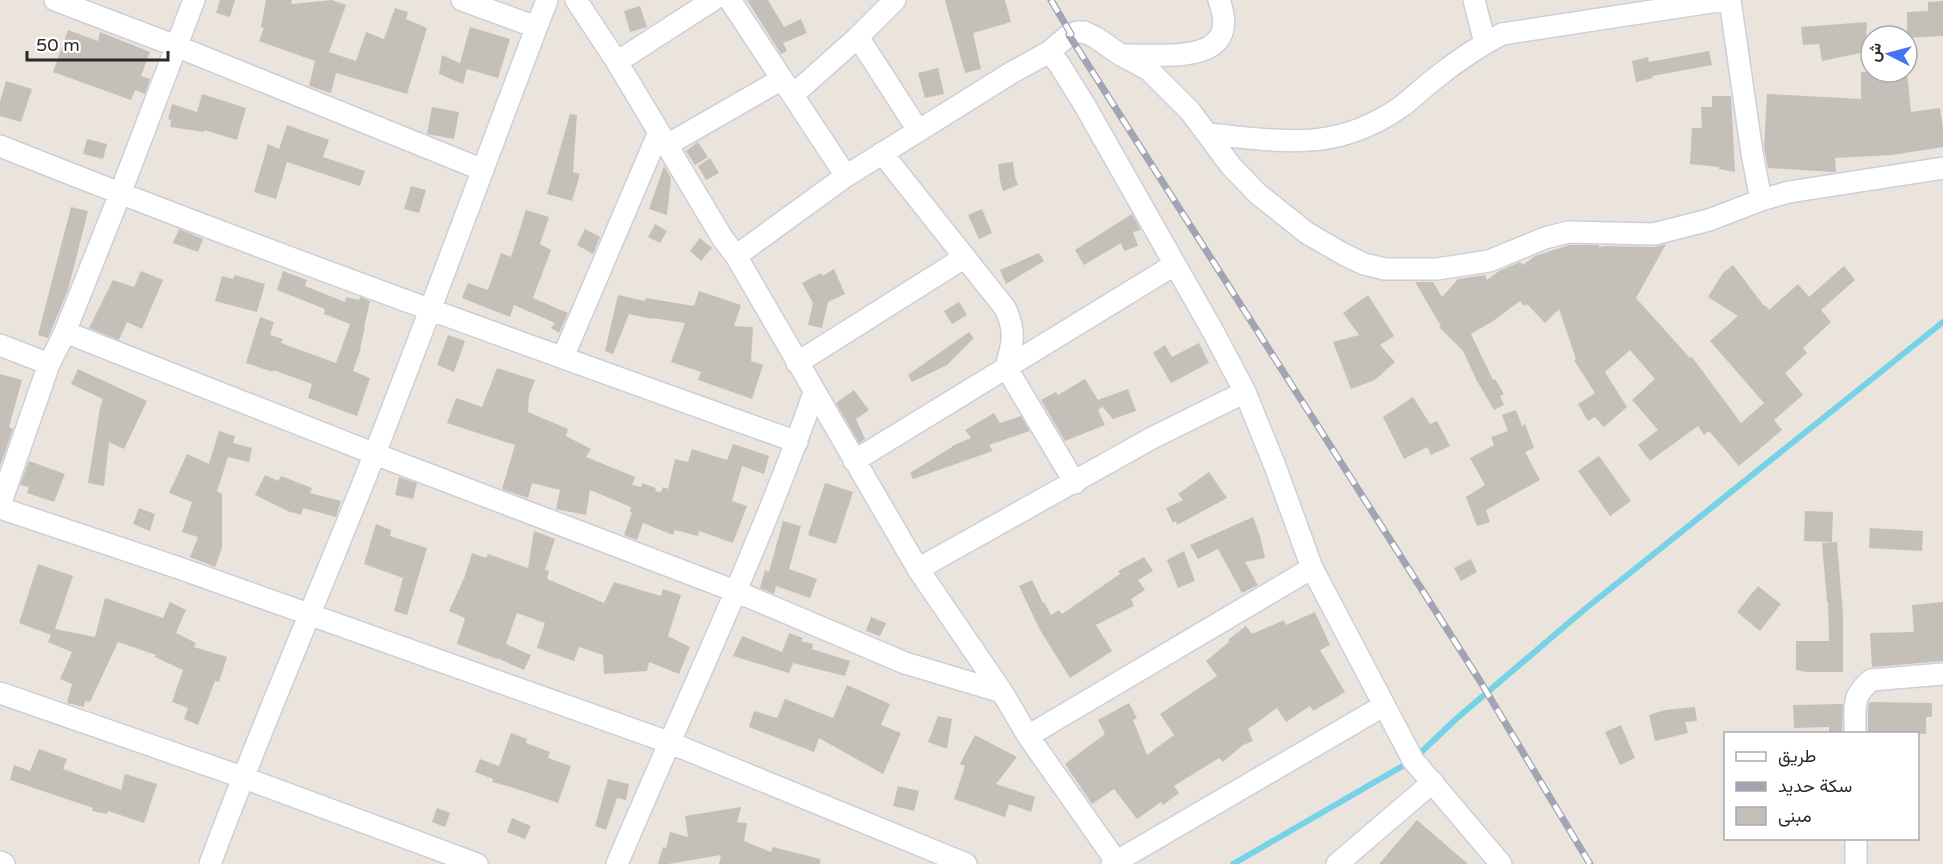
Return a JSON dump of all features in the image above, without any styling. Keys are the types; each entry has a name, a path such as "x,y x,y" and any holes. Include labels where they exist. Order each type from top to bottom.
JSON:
{"street":[{"path":"55,0 176,46 483,170"},
{"path":"194,0 120,194 50,364 0,507 669,742 966,864"},
{"path":"462,0 536,27"},
{"path":"210,864 242,777 375,454 547,0"},
{"path":"576,0 617,62 723,239 736,256 918,569 1114,863 1383,706"},
{"path":"617,62 713,0"},
{"path":"730,0 846,176"},
{"path":"563,357 663,138 787,87 858,37 895,0"},
{"path":"1122,55 1189,54 1205,51 1218,42 1222,29 1224,14 1219,0"},
{"path":"1474,0 1485,43"},
{"path":"1208,134 1290,141 1328,139 1366,128 1402,106 1437,77 1485,43 1502,34 1724,0"},
{"path":"1730,0 1761,200"},
{"path":"736,256 846,176 1011,73 1049,52 1069,35 1077,32 1095,36 1149,70 1190,111 1231,166 1257,194 1308,233 1345,255 1364,264 1385,269 1437,269 1488,261 1545,238 1568,232 1654,234 1708,220 1789,192 1943,168"},
{"path":"858,37 918,130"},
{"path":"1049,52 1084,104 1245,392 1312,568 1413,760 1501,864"},
{"path":"0,146 120,194 797,442"},
{"path":"882,153 994,293 1013,324 1012,349 1006,367 1075,483"},
{"path":"797,363 965,257"},
{"path":"854,461 1174,265"},
{"path":"65,332 375,454 735,591 905,663 1002,692"},
{"path":"0,345 50,364"},
{"path":"918,569 1152,438 1245,392"},
{"path":"616,864 735,591 797,442 814,393"},
{"path":"1028,736 1312,568"},
{"path":"1855,732 1857,697 1870,680 1943,674"},
{"path":"0,693 242,777 477,864"},
{"path":"1337,864 1433,782"},
{"path":"1856,840 1856,864"}],"building":[{"path":"220,0 235,0 230,17 216,13"},
{"path":"266,0 292,0 291,4 332,0 346,5 329,52 356,61 366,32 384,39 395,8 408,12 406,19 427,28 407,94 336,73 331,93 309,86 315,61 259,41 264,28 261,27"},
{"path":"747,0 768,0 784,27 801,19 807,33 783,43 787,51 781,54"},
{"path":"945,0 1005,0 1011,22 973,33 981,69 965,73"},
{"path":"1943,1 1943,36 1919,37 1919,24 1907,24 1907,12 1928,11 1928,2"},
{"path":"640,6 647,27 630,32 624,11"},
{"path":"1867,22 1867,24 1859,24 1859,53 1822,61 1819,44 1803,45 1801,27"},
{"path":"470,27 510,39 498,78 467,69 463,84 439,74 442,55 460,63"},
{"path":"68,30 98,41 100,32 150,52 141,76 150,79 145,94 135,90 131,100 53,72"},
{"path":"1709,51 1712,65 1652,76 1653,78 1636,82 1632,61 1648,57 1649,62"},
{"path":"938,68 944,94 925,98 918,73"},
{"path":"6,81 32,89 21,122 0,116 0,102"},
{"path":"1861,84 1908,84 1911,112 1940,108 1943,147 1892,155 1835,158 1836,172 1768,168 1764,147 1767,94 1861,99"},
{"path":"202,94 246,108 237,140 204,130 204,132 170,127 171,120 168,119 172,104 197,112"},
{"path":"1712,96 1731,96 1735,172 1719,169 1719,167 1690,164 1692,128 1702,128 1701,107 1712,107"},
{"path":"432,107 459,112 454,139 427,134"},
{"path":"570,114 577,115 573,172 580,174 572,201 547,194"},
{"path":"287,125 329,140 323,157 365,171 360,186 287,162 276,199 254,192 268,144 279,149"},
{"path":"87,139 107,144 103,159 83,154"},
{"path":"698,142 708,157 695,165 686,151"},
{"path":"710,158 719,173 706,180 698,166"},
{"path":"1013,162 1018,185 1003,191 998,164"},
{"path":"664,166 671,178 667,215 649,209"},
{"path":"411,186 426,190 419,213 404,209"},
{"path":"71,207 88,211 68,290 48,338 38,335"},
{"path":"982,209 992,233 979,239 968,215"},
{"path":"526,210 549,217 540,244 551,250 533,298 568,313 559,333 551,328 555,323 514,305 510,317 462,298 468,283 488,290 501,253 511,257"},
{"path":"1132,214 1141,230 1133,232 1138,246 1124,251 1121,243 1084,265 1075,250"},
{"path":"655,224 667,231 660,243 648,237"},
{"path":"179,229 203,239 198,252 173,243"},
{"path":"585,229 600,237 593,254 577,245"},
{"path":"700,238 712,248 701,261 690,251"},
{"path":"1666,244 1636,298 1690,358 1692,357 1741,423 1764,403 1710,341 1738,316 1708,297 1723,273 1733,265 1769,310 1798,284 1809,297 1844,266 1855,280 1821,310 1831,322 1803,348 1807,353 1785,373 1803,395 1774,420 1782,430 1739,466 1709,431 1704,435 1698,426 1650,461 1638,445 1658,430 1632,400 1655,379 1630,350 1605,372 1627,407 1604,427 1595,417 1588,421 1578,404 1595,393 1574,360 1576,359 1559,309 1545,323 1527,304 1524,306 1520,301 1471,334 1493,380 1495,379 1504,394 1500,396 1504,405 1494,410 1463,351 1439,327 1441,326 1415,282 1433,282 1442,297 1458,279 1485,275 1487,280 1499,271 1520,262 1523,265 1535,256 1569,245 1654,247"},
{"path":"1039,253 1044,261 1006,284 1000,270"},
{"path":"834,269 845,294 828,302 822,328 808,325 813,303 802,283"},
{"path":"141,271 163,280 142,329 127,322 119,340 89,328 113,280 134,287"},
{"path":"283,271 307,280 305,286 345,302 346,297 359,300 360,297 370,301 361,348 353,371 370,378 357,416 308,398 312,384 246,363 260,317 274,322 270,335 283,339 281,343 336,363 350,324 324,314 325,309 277,290"},
{"path":"235,275 265,284 257,312 215,301 222,276 233,279"},
{"path":"699,291 741,305 734,326 753,327 751,361 763,365 752,399 698,380 701,372 671,362 685,323 629,314 613,354 605,351 618,295 645,301 646,298 694,306"},
{"path":"1368,295 1394,336 1380,345 1395,362 1375,380 1351,389 1333,342 1359,335 1343,313"},
{"path":"959,302 967,315 952,324 944,311"},
{"path":"969,332 974,338 947,365 912,382 908,375"},
{"path":"448,335 465,341 454,372 437,365"},
{"path":"1199,343 1209,363 1171,383 1153,353 1165,345 1172,357"},
{"path":"497,368 535,380 529,396 528,412 568,429 566,436 591,449 586,457 635,477 632,485 641,487 642,483 661,492 663,487 668,489 675,459 688,462 692,449 727,460 733,444 769,456 764,474 742,466 732,501 747,506 733,543 699,531 698,536 675,530 673,535 643,523 637,540 624,535 632,512 630,512 631,507 590,490 586,515 556,509 560,490 532,483 528,498 502,489 515,445 447,423 456,398 482,407"},
{"path":"78,369 147,401 124,449 109,442 104,486 88,483 103,399 71,384"},
{"path":"0,374 22,380 9,427 13,429 0,466"},
{"path":"1085,379 1098,400 1128,389 1136,411 1113,419 1100,404 1102,407 1098,410 1105,425 1065,441 1041,400 1056,392 1058,395"},
{"path":"854,390 869,410 856,419 865,439 859,443 836,403"},
{"path":"1413,397 1430,424 1437,421 1450,446 1431,455 1427,447 1404,459 1383,417"},
{"path":"1516,410 1522,426 1525,424 1534,448 1525,452 1540,480 1486,510 1490,522 1477,526 1466,497 1485,485 1470,458 1494,445 1491,437 1508,431 1502,415"},
{"path":"994,413 1000,423 1021,416 1030,431 989,445 993,451 913,479 910,473 952,446 971,438 965,430"},
{"path":"219,431 235,436 233,443 252,448 249,462 228,457 217,491 222,494 222,548 215,567 190,557 198,537 182,532 192,502 169,493 187,454 209,464"},
{"path":"1599,456 1631,501 1610,516 1578,471"},
{"path":"29,461 65,474 54,502 27,493 29,487 20,485"},
{"path":"1209,472 1227,498 1177,525 1176,521 1173,523 1166,508 1183,500 1178,494"},
{"path":"265,475 278,481 281,476 312,488 310,493 341,501 336,517 303,508 301,515 292,513 255,495"},
{"path":"399,477 417,483 413,499 395,495"},
{"path":"825,483 853,492 836,544 808,535"},
{"path":"139,508 155,514 150,531 133,524"},
{"path":"1805,511 1833,512 1832,542 1804,541"},
{"path":"1253,517 1265,558 1245,562 1258,585 1242,593 1218,549 1198,559 1190,545"},
{"path":"783,521 801,526 789,569 817,579 810,598 776,586 774,594 760,588 765,570 769,572"},
{"path":"376,524 391,530 390,536 427,548 407,615 394,611 403,578 364,564"},
{"path":"1870,528 1923,531 1922,551 1869,548"},
{"path":"534,531 555,539 545,570 549,571 547,579 604,603 614,582 661,596 663,589 681,595 668,636 690,647 679,674 649,662 647,671 604,674 603,655 579,647 574,661 537,648 545,623 517,613 506,644 531,655 524,670 457,644 465,618 449,611 465,576 472,553 486,558 488,554 528,568"},
{"path":"1837,542 1843,614 1843,672 1796,670 1796,641 1829,641 1822,543"},
{"path":"1184,551 1195,581 1178,588 1167,560"},
{"path":"1144,557 1153,571 1138,580 1145,590 1131,599 1134,606 1096,625 1112,651 1070,678 1040,630 1019,586 1032,580 1051,615 1059,610 1062,614 1120,574 1118,571"},
{"path":"1471,559 1477,572 1461,581 1454,568"},
{"path":"38,564 73,576 55,629 95,637 105,598 163,618 170,602 186,610 176,633 196,643 194,647 227,657 219,682 215,681 198,725 184,719 188,708 172,702 183,670 155,657 156,655 118,642 90,702 85,701 84,707 67,703 72,684 60,679 72,652 48,642 51,635 19,623"},
{"path":"1758,586 1781,604 1760,631 1737,612"},
{"path":"1943,602 1943,661 1872,667 1870,633 1914,632 1912,605"},
{"path":"1315,612 1330,645 1320,650 1345,692 1313,711 1310,706 1286,722 1277,708 1248,729 1253,741 1243,745 1223,762 1219,758 1174,786 1179,793 1163,805 1161,802 1137,819 1114,789 1092,804 1065,764 1105,734 1098,720 1129,703 1137,718 1133,720 1147,755 1174,735 1160,714 1217,676 1206,661 1229,642 1228,640 1246,626 1252,634 1284,620 1286,625"},
{"path":"871,617 886,623 880,636 866,631"},
{"path":"789,633 803,638 801,641 813,644 812,649 850,661 845,676 793,663 789,673 733,656 742,636 782,652"},
{"path":"847,685 890,704 881,725 901,733 883,774 819,738 814,752 749,727 754,711 777,718 785,699 833,718"},
{"path":"1869,703 1932,703 1932,717 1926,717 1926,734 1868,732"},
{"path":"1843,704 1842,732 1829,732 1829,727 1794,728 1793,705"},
{"path":"1695,707 1697,721 1685,722 1688,733 1655,741 1649,715 1665,710"},
{"path":"938,716 952,719 947,749 928,742"},
{"path":"1621,725 1635,758 1620,765 1605,732"},
{"path":"511,733 527,739 526,743 550,752 548,758 571,766 558,803 492,782 493,779 475,772 480,759 499,766"},
{"path":"975,735 1017,757 996,784 1035,797 1031,812 1009,804 1005,817 954,799 965,766 960,764"},
{"path":"39,749 67,759 63,769 121,790 125,774 157,784 144,823 108,811 107,814 92,811 93,808 10,780 14,765 30,771"},
{"path":"608,779 629,784 626,800 617,798 606,830 595,826"},
{"path":"898,786 919,791 914,811 893,806"},
{"path":"741,807 737,822 747,823 744,841 771,852 773,847 820,859 820,864 719,864 721,855 658,864 663,847 666,848 670,832 688,837 685,816"},
{"path":"437,808 450,813 445,827 432,822"},
{"path":"512,818 531,826 525,839 507,832"},
{"path":"1417,820 1468,864 1379,864"}],"waterway":[{"path":"1233,864 1413,760 1456,719 1585,609 1943,322"}],"railway":[{"path":"1051,0 1071,34 1069,35 1480,681 1590,864"}]}
